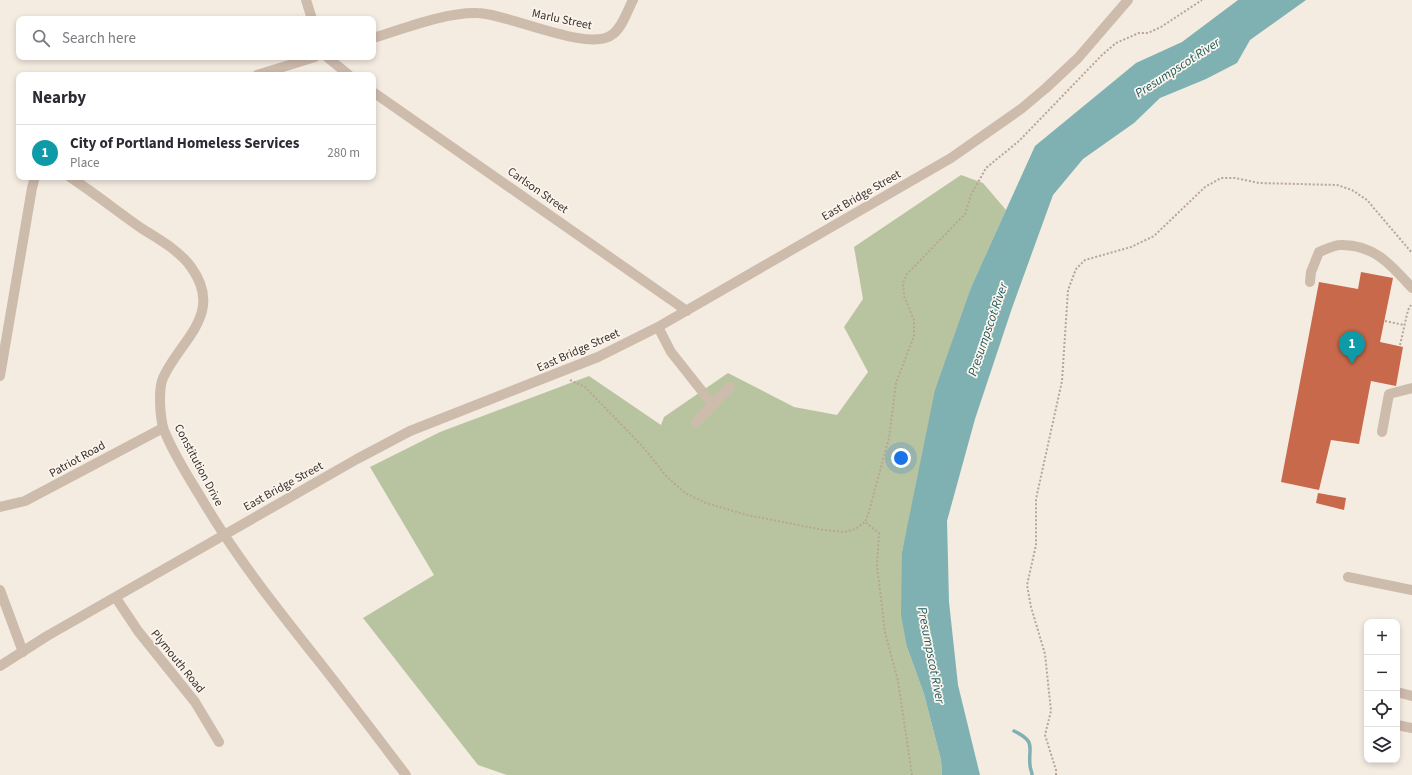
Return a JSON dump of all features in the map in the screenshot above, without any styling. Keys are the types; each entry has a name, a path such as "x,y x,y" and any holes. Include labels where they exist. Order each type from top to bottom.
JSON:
{"street":[{"path":"306,0 311,16"},
{"name":"Marlu Street","path":"376,37 457,15 478,13 497,16 580,38 606,39 614,34 633,0"},
{"name":"East Bridge Street","path":"0,666 53,632 116,598 223,534 357,459 410,431 598,357 658,327 951,158 1021,109 1078,58 1128,0"},
{"path":"267,72 305,60"},
{"path":"331,60 345,72"},
{"name":"Carlson Street","path":"376,94 687,311"},
{"path":"0,376 34,180"},
{"name":"Constitution Drive","path":"74,180 184,259 198,279 203,305 201,318 190,340 165,374 161,385 160,390 163,428 180,461 223,534 251,576 406,775"},
{"path":"1310,282 1311,272 1320,252 1339,244 1374,252 1387,260 1412,288"},
{"path":"658,327 671,352 713,404"},
{"path":"696,422 730,387"},
{"path":"1382,432 1389,394 1412,388"},
{"name":"Patriot Road","path":"0,507 32,497 163,428"},
{"path":"1348,577 1412,590"},
{"path":"0,590 23,652"},
{"name":"Plymouth Road","path":"116,598 138,631 195,702 219,742"},
{"path":"1400,693 1412,696"},
{"path":"1400,726 1412,728"}],"path":[{"path":"554,375 573,381 585,387 643,447 666,476 685,493 706,503 747,515 824,530 844,532 855,529 865,522 868,515 889,438 896,383 914,336 914,320 904,296 904,283 907,274 965,214 971,195 986,168 1019,141 1102,55 1116,43 1139,33 1148,33 1161,27 1202,0"},
{"path":"1056,775 1056,770 1045,735 1051,711 1045,654 1030,607 1027,585 1036,545 1036,499 1062,381 1068,290 1076,269 1085,260 1131,248 1154,236 1205,187 1221,178 1235,178 1259,183 1337,185 1352,190 1367,200 1412,253"},
{"path":"1400,345 1410,305"},
{"path":"1384,321 1404,325"},
{"path":"865,522 879,533 878,566 885,632 898,681 912,775"}],"green space":[{"path":"961,175 983,183 1006,210 972,285 918,481 902,552 907,647 924,694 941,760 942,775 507,775 478,765 363,618 434,575 370,467 440,432 589,376 661,425 664,417 728,373 794,407 837,415 868,372 844,327 863,299 854,247"}],"water":[{"name":"Presumpscot River","path":"1238,0 1306,0 1250,40 1237,63 1206,79 1160,98 1134,123 1083,159 1053,195 1012,308 975,419 947,521 949,602 958,685 980,775 942,775 941,760 924,694 907,647 901,615 902,552 935,390 972,285 1035,146 1136,63 1182,42"}],"building":[{"path":"1361,272 1393,278 1380,342 1403,347 1396,386 1371,381 1359,444 1331,440 1319,490 1281,482 1319,282 1358,289"},
{"path":"1318,493 1346,498 1344,510 1316,503"}],"waterway":[{"path":"1014,731 1026,738 1029,742 1032,775"}],"place":[{"name":"City of Portland Homeless Services","path":"1352,364"}]}
